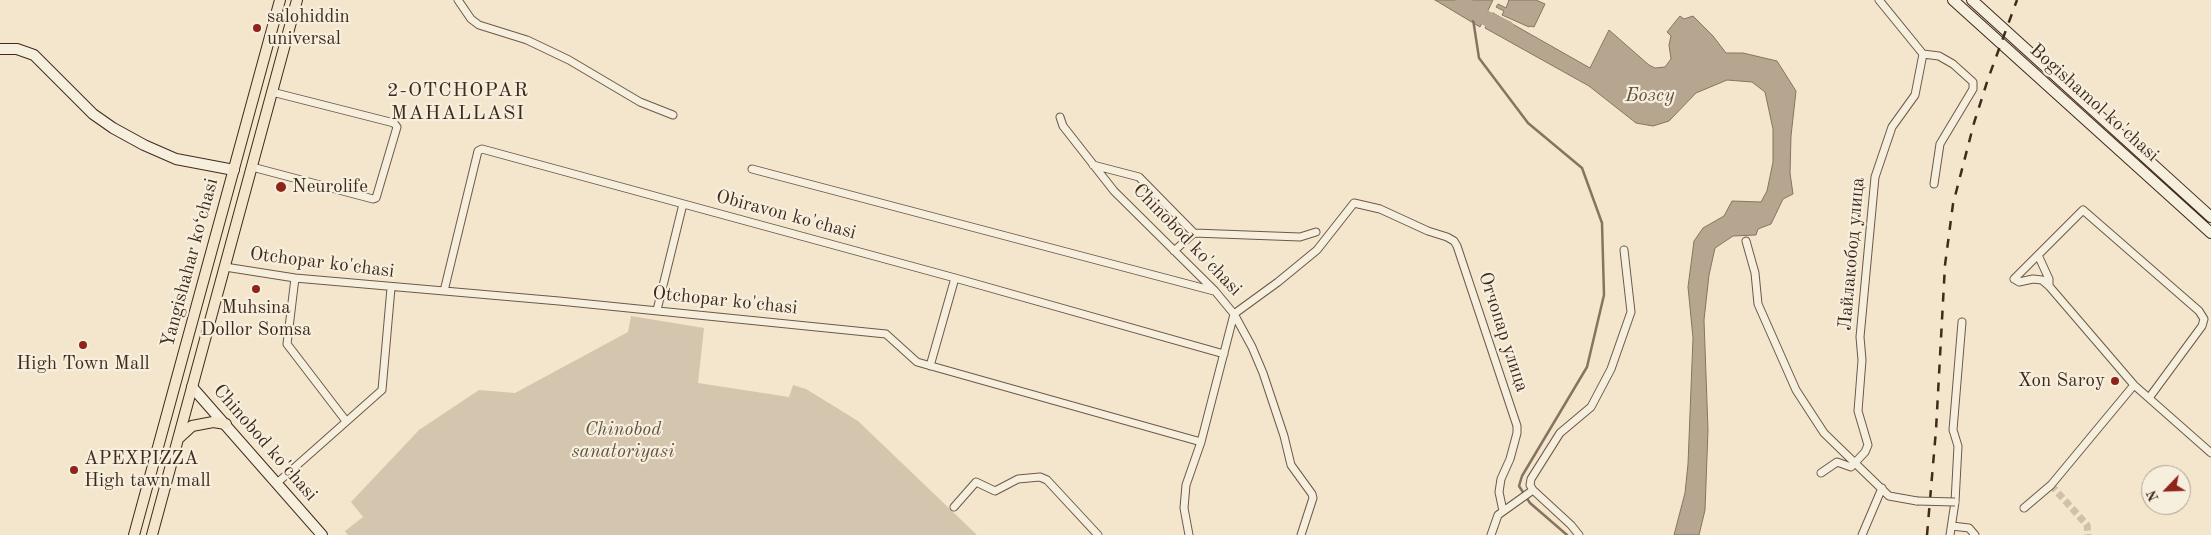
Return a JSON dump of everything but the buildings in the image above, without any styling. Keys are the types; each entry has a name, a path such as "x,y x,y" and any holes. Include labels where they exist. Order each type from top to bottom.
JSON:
{"main road":[{"name":"Yangishahar ko‘chasi","path":"135,532 280,0"},
{"name":"Yangishahar ko‘chasi","path":"152,534 297,0"},
{"name":"Bogishamol ko'chasi","path":"1952,0 2211,233"},
{"name":"Bogishamol ko'chasi","path":"1972,0 2211,217"},
{"path":"267,46 283,50"},
{"path":"0,49 24,50 38,58 93,114 113,128 150,148 176,159 234,170"},
{"path":"246,126 262,130"},
{"name":"Chinobod ko'chasi","path":"176,382 192,387 322,535"},
{"path":"178,440 192,426 213,422 226,424"},
{"path":"135,532 152,534"}],"street":[{"path":"458,0 470,19 479,25 527,40 561,56 640,102 673,115"},
{"path":"1879,0 1923,54 1940,56 1953,64 1974,82 1974,86 1942,140 1934,184"},
{"name":"Лайлакобод улица","path":"1856,463 1868,445 1858,411 1862,360 1860,337 1875,177 1892,127 1915,95 1923,54"},
{"path":"252,167 373,199 376,198 397,126 394,123 272,92"},
{"name":"Chinobod ko'chasi","path":"1060,118 1063,126 1114,191 1215,291 1234,314 1252,347 1263,373 1284,436 1291,466 1312,494 1313,498 1301,535"},
{"name":"Obiravon ko'chasi","path":"444,291 478,151 482,149 955,278 1224,354"},
{"path":"1093,165 1139,177 1194,233 1300,238 1316,232"},
{"path":"752,169 1215,291"},
{"name":"Отчопар улица","path":"1234,314 1278,282 1317,250 1354,203 1380,209 1454,240 1517,426 1518,432 1510,459 1501,479 1499,492 1503,511"},
{"path":"656,310 683,204"},
{"path":"2149,398 2202,326 2204,319 2199,311 2083,210 2014,279 2019,282 2033,279 2042,280 2049,286 2134,384 2149,398 2211,453"},
{"path":"1174,251 1194,233"},
{"path":"1746,241 1755,273 1758,304 1796,390 1824,432 1890,496 1917,501 1955,502"},
{"path":"1579,535 1572,525 1533,490 1530,485 1531,479 1560,433 1591,407 1611,370 1631,312 1624,250"},
{"path":"2038,256 2050,279 2049,286"},
{"name":"Otchopar ko'chasi","path":"225,267 295,278 391,288 656,310 886,334 917,362 1201,442"},
{"path":"295,278 287,344 346,421"},
{"path":"930,366 955,278"},
{"path":"277,483 382,390 391,288"},
{"path":"1189,535 1184,508 1186,485 1201,442 1234,314"},
{"path":"1950,535 1955,502 1958,446 1953,430 1962,322"},
{"path":"2024,508 2051,485 2134,384"},
{"path":"1820,473 1837,462 1851,467 1856,463"},
{"path":"954,507 975,483 995,491 1018,479 1040,477 1047,480 1098,535"},
{"path":"1862,535 1882,488"},
{"path":"1491,535 1498,515 1533,490"},
{"path":"1952,526 1969,528 1975,535"}],"green space":[{"name":"Chinobod sanatoriyasi","path":"631,316 704,328 698,383 789,397 793,385 806,389 858,421 977,535 348,535 345,531 363,517 351,502 419,430 479,390 515,393 628,332"}],"water":[{"path":"1435,0 1493,0 1480,27"},
{"path":"1509,0 1536,0 1545,4 1534,27 1529,27 1502,15 1504,11 1496,7 1498,4 1506,8"},
{"name":"Бозсу","path":"1493,13 1590,68 1609,30 1649,65 1655,68 1665,67 1671,59 1669,45 1671,36 1667,32 1680,16 1684,19 1693,16 1713,36 1726,53 1743,53 1777,61 1796,91 1791,136 1790,173 1793,194 1783,199 1771,224 1758,229 1756,235 1733,236 1715,248 1709,275 1704,320 1708,430 1705,510 1699,535 1674,535 1685,493 1688,464 1693,338 1688,287 1694,241 1703,228 1724,216 1732,201 1761,202 1767,191 1773,162 1773,129 1765,92 1752,82 1727,80 1696,93 1669,121 1653,126 1636,123 1589,86 1485,28"}],"waterway":[{"name":"Бозсу","path":"1463,0 1471,11 1507,28"},
{"path":"1473,19 1479,58 1528,123 1582,168 1602,223 1604,295 1587,367 1522,476 1519,486 1530,503 1567,535"}],"tunnel":[{"path":"2051,485 2087,525 2088,535"}],"railway":[{"path":"1927,535 1936,430 1945,265 1953,204 1974,123 2017,0"}],"place":[{"name":"salohiddin universal","path":"257,28"},
{"name":"Neurolife","path":"281,187"},
{"name":"Muhsina Dollor Somsa","path":"256,289"},
{"name":"High Town Mall","path":"83,345"},
{"name":"Xon Saroy","path":"2115,381"},
{"name":"APEXPIZZA High tawn mall","path":"74,470"}],"district":[{"name":"2-OTCHOPAR MAHALLASI","path":"458,102"}]}
